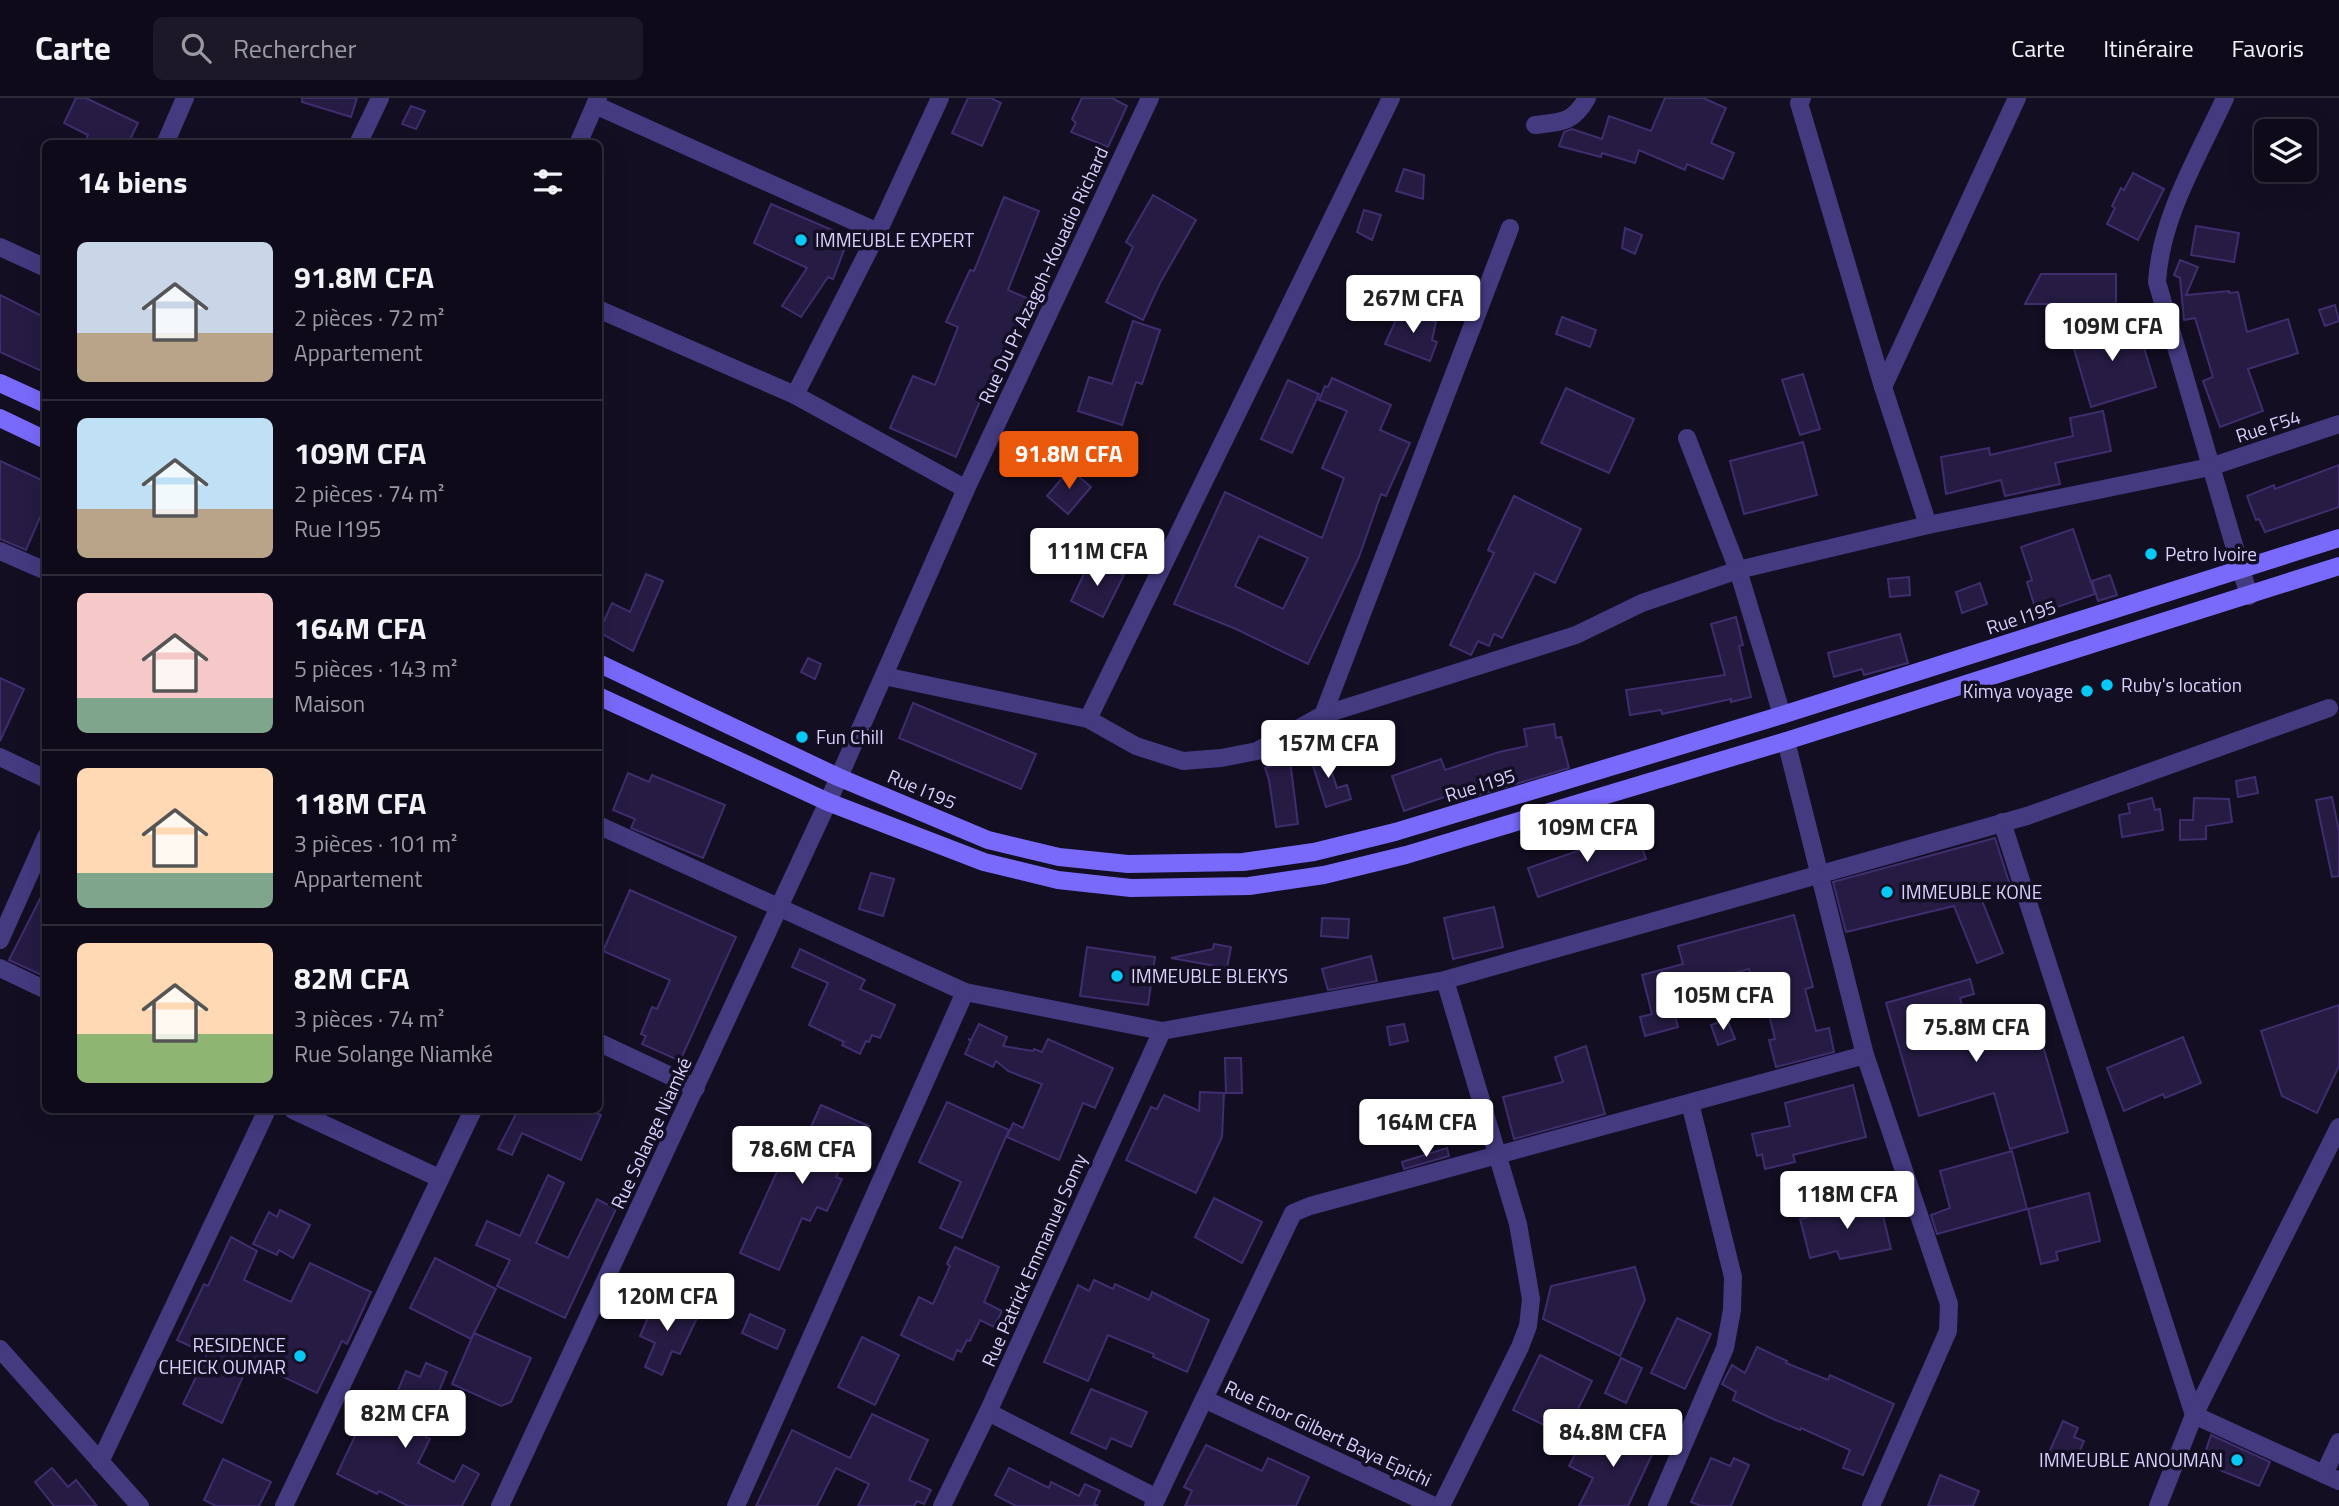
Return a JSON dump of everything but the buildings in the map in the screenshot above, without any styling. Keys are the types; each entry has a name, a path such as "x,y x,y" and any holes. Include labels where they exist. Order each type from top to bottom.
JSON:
{"main road":[{"path":"0,383 42,402"},
{"path":"0,418 42,438"},
{"name":"Rue I195","path":"602,665 838,777 988,840 1059,857 1128,864 1243,862 1314,852 1395,832 1782,715 2339,538"},
{"path":"602,698 828,802 984,862 1058,880 1131,888 1249,886 1324,875 1406,855 1786,741 2339,566"}],"street":[{"path":"167,140 185,98"},
{"path":"360,140 380,98"},
{"path":"795,395 878,232 940,98"},
{"name":"Rue Du Pr Azagoh-Kouadio Richard","path":"838,777 966,489 1150,98"},
{"path":"1088,719 1391,98"},
{"path":"1535,125 1564,122 1580,111 1587,98"},
{"path":"1883,387 2017,98"},
{"path":"2225,98 2165,229 2157,282 2249,596"},
{"path":"1797,100 1883,387 1928,525"},
{"path":"580,140 596,101 878,232"},
{"path":"1324,715 1510,228"},
{"path":"0,247 42,266"},
{"path":"602,311 795,395 966,489"},
{"name":"Rue F54","path":"884,676 1088,719 1136,746 1183,761 1220,758 1258,751 1324,715 1576,635 1642,603 1738,569 1928,525 2210,467 2339,424"},
{"path":"1688,438 1738,569 1782,715"},
{"path":"0,551 42,569"},
{"path":"602,827 965,992 1161,1031 1445,980 2002,822 2329,708"},
{"path":"1786,741 1866,1055 1949,1304 1948,1331 1871,1506"},
{"path":"0,757 42,777"},
{"name":"Rue Solange Niamké","path":"504,1505 838,777"},
{"path":"2002,822 2194,1415 2332,1478 2339,1442"},
{"path":"0,940 42,846"},
{"path":"0,968 42,988"},
{"path":"1441,1506 1528,1326 1531,1299 1518,1224 1445,980"},
{"path":"736,1506 965,992"},
{"name":"Rue Patrick Emmanuel Somy","path":"942,1506 988,1412 1161,1031"},
{"path":"602,1043 696,1088"},
{"path":"988,1412 1155,1502 1293,1213 1310,1206 1866,1055"},
{"path":"1657,1506 1725,1348 1732,1310 1733,1277 1690,1103"},
{"path":"100,1462 266,1113"},
{"path":"299,1113 439,1178"},
{"path":"284,1506 472,1113"},
{"path":"2158,1506 2194,1415 2339,1128"},
{"path":"0,1349 140,1506"},
{"name":"Rue Enor Gilbert Baya Epichi","path":"1204,1399 1434,1506"}],"place":[{"name":"IMMEUBLE EXPERT","path":"801,240"},
{"name":"Petro Ivoire","path":"2151,554"},
{"name":"Ruby's location","path":"2107,685"},
{"name":"Kimya voyage","path":"2087,691"},
{"name":"Fun Chill","path":"802,737"},
{"name":"IMMEUBLE KONE","path":"1887,892"},
{"name":"IMMEUBLE BLEKYS","path":"1117,976"},
{"name":"RESIDENCE CHEICK OUMAR","path":"300,1356"},
{"name":"IMMEUBLE ANOUMAN","path":"2237,1460"}]}
